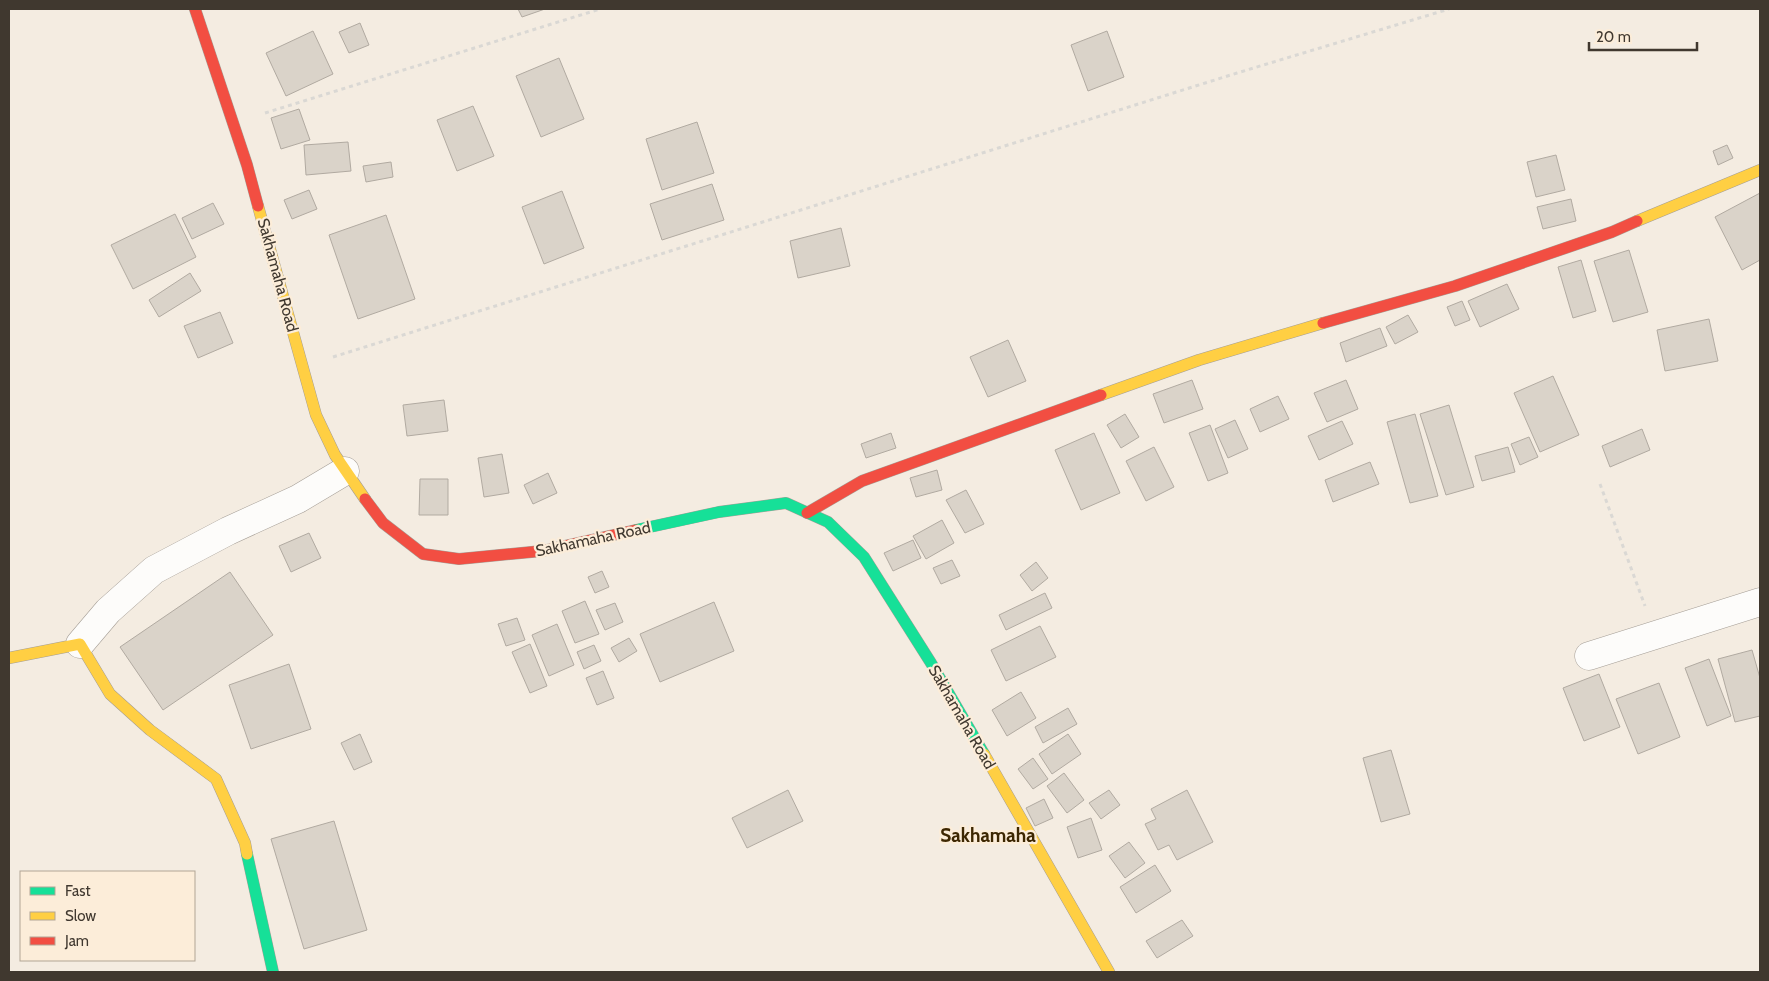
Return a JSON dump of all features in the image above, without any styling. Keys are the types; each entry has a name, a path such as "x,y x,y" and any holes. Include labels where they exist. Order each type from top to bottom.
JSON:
{"street":[{"name":"Sakhamaha Road","path":"194,9 250,174 316,415 335,455 383,523 423,554 459,559 542,551 719,512 786,504 828,522 864,557 931,663 1109,972"},
{"path":"807,513 862,481 1027,421 1199,360 1364,310 1455,286 1612,232 1760,170"},
{"path":"9,658 80,644 108,611 154,570 228,531 298,499 345,470"},
{"path":"1589,656 1760,602"},
{"path":"80,644 110,694 150,730 216,779 245,844 273,972"}],"path":[{"path":"233,123 600,9"},
{"path":"303,366 1237,73 1449,9"},
{"path":"1600,484 1655,635"}],"building":[{"path":"518,9 545,9 522,17"},
{"path":"360,23 369,45 349,53 339,32"},
{"path":"313,31 333,74 286,96 266,53"},
{"path":"1107,31 1124,77 1088,91 1071,45"},
{"path":"559,58 584,119 541,137 516,76"},
{"path":"473,106 494,156 457,171 437,120"},
{"path":"299,109 310,140 281,149 271,118"},
{"path":"697,122 714,173 662,190 646,139"},
{"path":"348,142 351,171 306,175 304,145"},
{"path":"1727,145 1733,158 1718,165 1713,151"},
{"path":"1556,155 1565,190 1536,197 1527,162"},
{"path":"391,162 393,177 366,182 363,166"},
{"path":"712,184 724,220 662,240 650,204"},
{"path":"309,190 317,209 292,219 284,200"},
{"path":"562,191 584,248 544,264 522,207"},
{"path":"1760,193 1760,260 1742,270 1715,217"},
{"path":"1571,199 1576,221 1543,229 1537,207"},
{"path":"213,203 224,224 192,239 182,218"},
{"path":"175,214 196,257 133,289 111,245"},
{"path":"386,215 415,299 358,319 329,235"},
{"path":"841,228 850,266 798,278 790,241"},
{"path":"1629,250 1648,312 1613,322 1594,261"},
{"path":"1581,260 1596,311 1573,318 1558,267"},
{"path":"190,273 201,291 159,317 149,300"},
{"path":"1507,284 1519,309 1480,327 1468,301"},
{"path":"1462,301 1470,320 1455,326 1447,307"},
{"path":"220,312 233,343 198,358 184,326"},
{"path":"1408,315 1418,332 1395,344 1386,327"},
{"path":"1709,319 1718,361 1665,371 1657,330"},
{"path":"1380,328 1387,346 1346,362 1340,343"},
{"path":"1008,340 1026,381 988,397 970,357"},
{"path":"1553,376 1579,435 1540,452 1514,393"},
{"path":"1192,380 1203,409 1164,423 1153,394"},
{"path":"1346,380 1358,409 1327,422 1314,393"},
{"path":"1278,396 1289,419 1260,432 1250,409"},
{"path":"444,400 448,431 407,436 403,405"},
{"path":"1449,405 1474,487 1446,495 1420,414"},
{"path":"1125,414 1139,437 1121,448 1107,425"},
{"path":"1415,414 1438,496 1410,503 1387,422"},
{"path":"1235,420 1248,449 1228,458 1215,429"},
{"path":"1342,421 1353,444 1319,460 1308,436"},
{"path":"1210,425 1228,473 1208,481 1189,433"},
{"path":"1642,429 1650,450 1610,467 1602,446"},
{"path":"891,433 896,448 866,458 861,444"},
{"path":"1094,433 1120,493 1081,510 1055,450"},
{"path":"1529,437 1538,457 1520,465 1511,444"},
{"path":"1154,447 1174,487 1146,501 1126,461"},
{"path":"1508,447 1515,472 1482,481 1475,456"},
{"path":"502,454 509,493 484,497 478,458"},
{"path":"1370,462 1379,484 1333,502 1325,480"},
{"path":"937,470 942,490 916,497 910,478"},
{"path":"548,473 557,493 533,504 524,485"},
{"path":"420,479 448,479 448,515 419,515"},
{"path":"966,490 984,524 965,533 946,500"},
{"path":"942,520 954,543 926,559 913,536"},
{"path":"309,533 321,558 291,572 279,546"},
{"path":"913,540 921,558 893,571 884,553"},
{"path":"952,560 960,576 941,584 933,568"},
{"path":"1036,562 1048,578 1032,591 1020,575"},
{"path":"602,571 609,587 595,593 588,577"},
{"path":"230,572 273,635 163,710 120,647"},
{"path":"1045,593 1052,608 1006,630 999,615"},
{"path":"585,601 599,634 575,643 562,611"},
{"path":"714,602 734,651 660,682 640,634"},
{"path":"615,603 623,622 605,630 596,610"},
{"path":"517,618 525,640 506,646 498,624"},
{"path":"557,624 574,665 549,676 532,635"},
{"path":"1040,626 1056,657 1006,681 991,650"},
{"path":"629,638 637,651 619,662 611,648"},
{"path":"530,644 547,686 530,693 512,652"},
{"path":"594,645 601,661 584,669 577,652"},
{"path":"1752,650 1760,678 1760,716 1735,722 1718,659"},
{"path":"1709,659 1731,716 1707,726 1685,668"},
{"path":"289,664 311,729 251,749 229,685"},
{"path":"603,671 614,698 597,705 586,678"},
{"path":"1599,674 1620,727 1584,741 1563,688"},
{"path":"1659,683 1680,737 1638,754 1616,699"},
{"path":"1021,692 1036,718 1007,736 992,710"},
{"path":"1068,708 1077,724 1043,743 1035,727"},
{"path":"360,734 372,762 354,770 341,743"},
{"path":"1068,734 1081,754 1052,774 1039,754"},
{"path":"1391,750 1410,814 1381,822 1363,758"},
{"path":"1033,758 1048,779 1033,789 1018,769"},
{"path":"1064,773 1084,800 1067,813 1047,786"},
{"path":"788,790 803,821 747,848 732,818"},
{"path":"1109,790 1120,805 1101,819 1089,803"},
{"path":"1187,790 1213,842 1177,860 1169,845 1158,850 1145,824 1156,819 1151,809"},
{"path":"1044,799 1053,818 1035,826 1026,808"},
{"path":"1091,818 1102,850 1078,858 1067,827"},
{"path":"334,821 367,930 304,949 271,839"},
{"path":"1129,842 1145,863 1125,878 1109,856"},
{"path":"1155,865 1171,891 1136,913 1120,887"},
{"path":"1182,920 1193,936 1157,958 1146,941"}],"traffic: fast":[{"path":"636,530 719,512 786,503 828,522 864,557 931,663 984,754"},
{"path":"247,854 273,972"}],"traffic: slow":[{"path":"1637,221 1760,170"},
{"path":"258,206 316,415 335,455 365,499"},
{"path":"1101,395 1199,360 1323,323"},
{"path":"9,658 80,644 110,694 150,730 216,779 245,843 247,854"},
{"path":"984,754 1109,972"}],"traffic: jam":[{"path":"195,9 247,165 258,206"},
{"path":"1323,323 1455,286 1612,232 1637,221"},
{"path":"807,513 862,481 1101,395"},
{"path":"365,499 383,523 423,554 459,559 542,551 636,530"}],"district":[{"name":"Sakhamaha","path":"988,835"}]}
